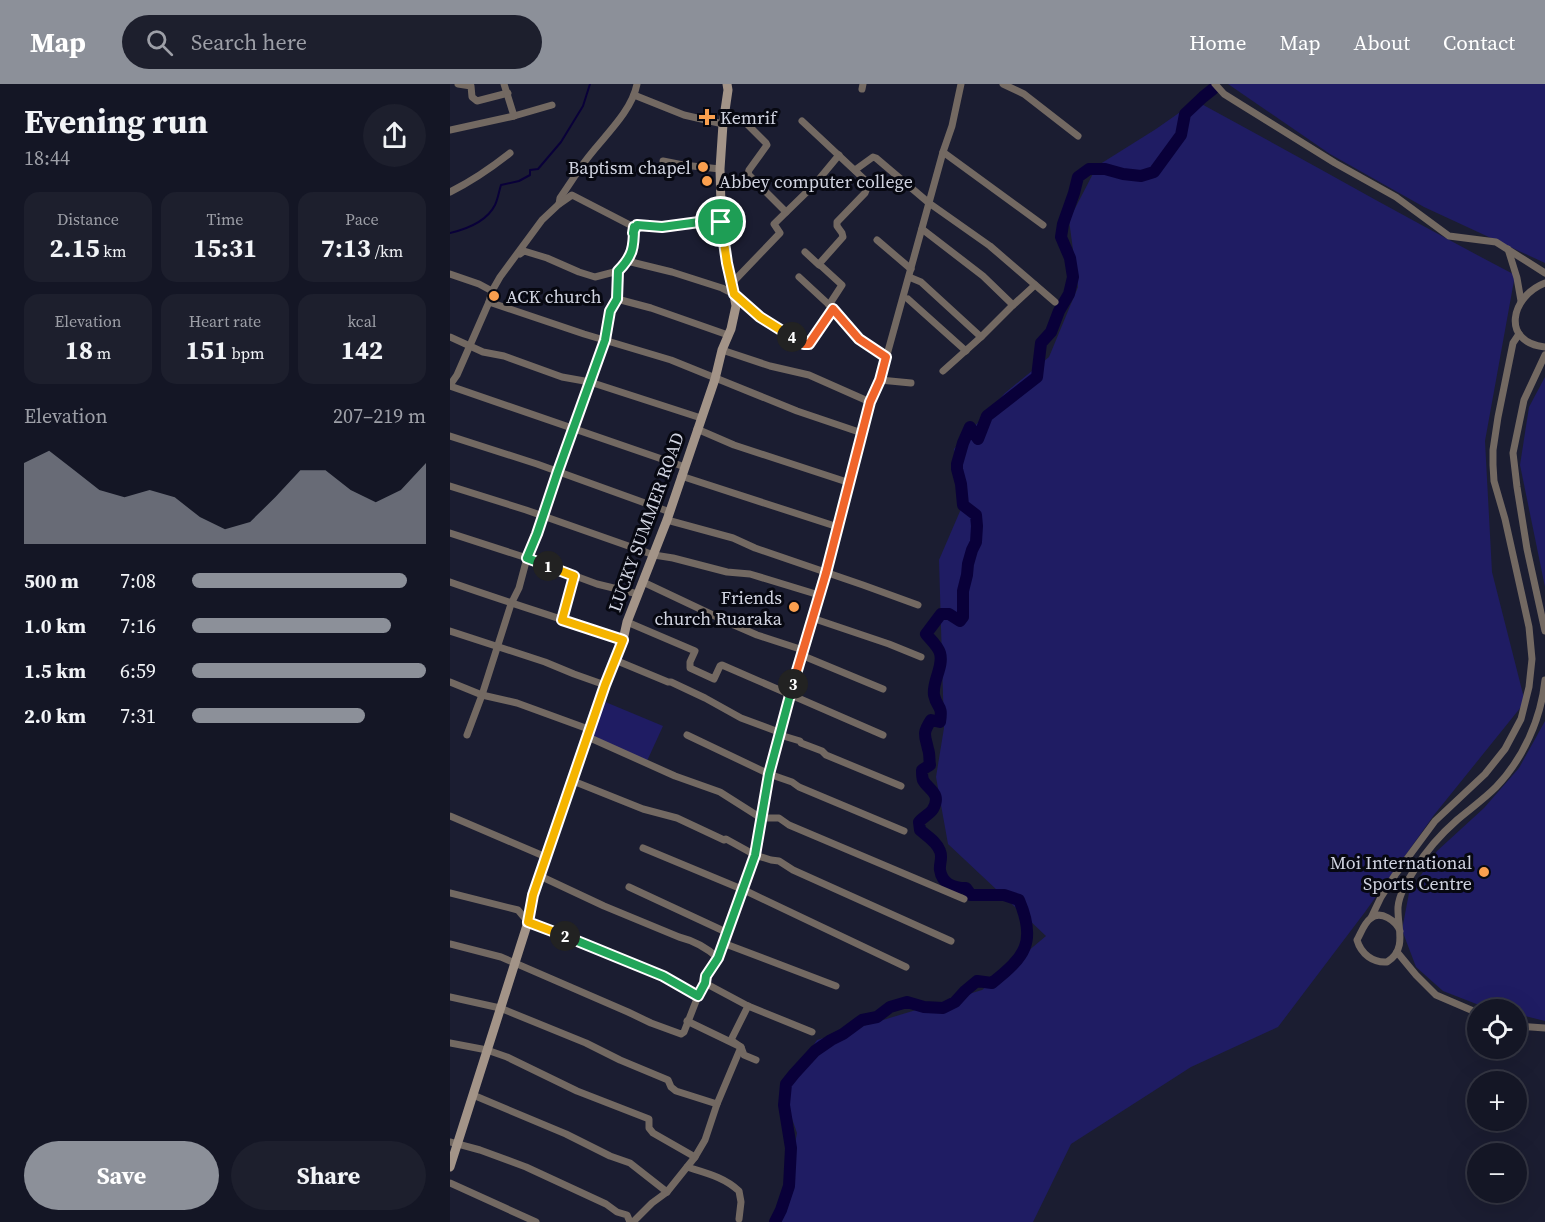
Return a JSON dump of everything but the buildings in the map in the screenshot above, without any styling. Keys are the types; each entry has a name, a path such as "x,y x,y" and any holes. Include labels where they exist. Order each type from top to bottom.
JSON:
{"street":[{"path":"458,84 471,86 472,97 477,101 508,93"},
{"path":"504,84 514,116"},
{"path":"559,204 560,198 581,167 621,116 634,95 637,84"},
{"name":"LUCKY SUMMER ROAD","path":"450,1167 454,1143 473,1095 528,922 533,895 605,685 623,640 627,622 669,516 715,379 736,306 721,222 720,169 727,84"},
{"path":"450,944 501,957 651,1023 681,1034 684,1032 706,976 718,958 755,855 769,774 790,695 826,573 870,402 880,380 952,126 961,84"},
{"path":"1003,84 1024,94 1078,136"},
{"path":"1215,84 1224,94 1240,104 1335,163 1396,197 1449,236 1496,242 1545,273"},
{"path":"634,95 684,115 723,124"},
{"path":"450,130 552,105"},
{"path":"724,114 747,124 766,143 748,174 786,212"},
{"path":"802,121 868,183 868,189 837,222 843,237 819,265"},
{"path":"943,152 1043,225"},
{"path":"450,192 487,172 510,153"},
{"path":"734,281 780,233 774,225 815,184 838,155"},
{"path":"855,170 873,157 876,158 929,203 990,246 1055,302"},
{"path":"663,161 720,169"},
{"path":"634,227 572,195 559,204 542,220 500,277 457,375 450,385 632,448 683,471 838,527"},
{"path":"634,227 633,233 637,225 662,227 714,220 721,222"},
{"path":"512,262 524,251 595,277 618,271 627,261 634,247 634,227"},
{"path":"922,229 983,276 1013,305"},
{"path":"877,240 981,337"},
{"path":"1508,249 1521,301"},
{"path":"627,261 722,288 734,294 760,317 804,344 809,344 842,285 805,252"},
{"path":"467,735 605,340 610,311 617,299 618,271"},
{"path":"450,274 480,284 492,291"},
{"path":"799,277 831,307 859,339 886,357"},
{"path":"1545,283 1537,286 1521,301 1515,316 1515,326 1526,342 1545,347"},
{"path":"943,371 1035,285"},
{"path":"617,299 651,308 728,335"},
{"path":"908,299 966,351"},
{"path":"489,302 671,360 797,411 862,433"},
{"path":"1371,918 1381,897 1413,848 1435,821 1494,764 1521,719 1529,687 1532,659 1529,627 1505,519 1494,481 1493,465 1498,417 1513,343 1519,334"},
{"path":"450,337 483,352 504,356 562,377 590,382 701,418"},
{"path":"723,350 770,366 809,375 870,402"},
{"path":"1545,356 1524,400 1513,453 1527,549 1545,631"},
{"path":"880,380 911,382"},
{"path":"697,429 734,445 850,483"},
{"path":"450,436 558,471 669,516 918,605"},
{"path":"450,486 654,555 727,572 750,574 819,594"},
{"path":"450,533 597,584 638,594"},
{"path":"562,620 574,576"},
{"path":"450,582 623,640"},
{"path":"643,582 741,629 883,688"},
{"path":"812,618 921,657"},
{"path":"627,622 695,651 690,668 714,679 722,665 883,735"},
{"path":"450,631 545,662 605,685"},
{"path":"615,660 671,682 741,718 800,741 801,744 901,786"},
{"path":"1400,931 1396,923 1377,915 1365,924 1357,940 1367,956 1376,961 1387,962 1397,952 1400,942 1400,931 1398,907 1415,868 1442,834 1496,787 1514,765 1538,717 1545,680"},
{"path":"450,682 482,695 518,704 589,733 675,776 720,792 761,818 779,818 789,825 964,899"},
{"path":"687,735 769,774 904,831"},
{"path":"573,781 643,809 677,818 726,839 755,855 779,861 793,870 951,941"},
{"path":"450,816 546,857"},
{"path":"643,848 744,890 906,967"},
{"path":"540,876 604,906 679,937 692,940 704,946 718,958"},
{"path":"629,887 728,933"},
{"path":"450,893 518,910 528,922 663,976 698,996"},
{"path":"723,943 836,986"},
{"path":"1397,952 1436,995 1467,1008"},
{"path":"705,983 748,1006 812,1032"},
{"path":"450,997 500,1008 669,1080 673,1090 679,1093 717,1104"},
{"path":"748,1006 731,1040 741,1047 744,1055 756,1060"},
{"path":"687,1021 741,1047"},
{"path":"1527,1027 1545,1029"},
{"path":"450,1043 487,1050 507,1057 577,1091 649,1119 649,1128 653,1133 695,1157"},
{"path":"454,1143 526,1167 627,1215 631,1222 667,1192 695,1157 705,1140 717,1104 741,1047"},
{"path":"473,1095 630,1163 667,1192"},
{"path":"687,1167 716,1176 739,1191 741,1202 739,1219"},
{"path":"450,1183 536,1222"}],"shaded area":[{"path":"1228,84 1545,84 1545,263 1424,207 1330,154"},
{"path":"1196,101 1515,275 1485,441 1492,572 1525,702 1434,815 1365,912 1278,1027 1191,1067 1071,1144 1033,1222 780,1222 797,1133 782,1090 817,1040 982,990 1046,936 948,844 936,777 944,728 939,560 967,495 954,449 1005,393 1049,357 1078,287 1069,220 1097,166"},
{"path":"1545,377 1545,587 1520,465 1529,407"},
{"path":"603,701 663,726 647,761 590,738"},
{"name":"Moi International Sports Centre","path":"1545,721 1545,1021 1527,1016 1527,999 1467,1000 1443,991 1416,967 1402,930 1409,893 1437,851 1484,808 1519,768"}],"waterway":[{"path":"450,233 470,227 487,216 495,205 501,185 519,181 530,175 530,170 538,169 561,142 583,106 590,84"},
{"path":"775,1222 789,1186 791,1148 784,1105 786,1084 794,1074 815,1051 862,1020 877,1017 890,1007 907,1002 924,1007 943,1008 955,1002 977,981 992,983 1013,965 1025,948 1027,927 1019,900 1004,895 971,895 966,888 946,882 941,875 939,848 920,830 919,822 932,811 936,799 922,778 922,770 930,765 925,732 931,720 940,722 941,716 934,695 941,658 936,645 926,634 941,614 949,614 960,621 963,617 963,591 968,564 976,542 976,515 963,505 957,464 970,427 978,439 987,416 1037,377 1041,343 1051,332 1069,294 1073,277 1070,258 1061,237 1078,177 1089,169 1105,169 1141,176 1154,172 1181,135 1185,114 1213,89"}],"place":[{"name":"Kemrif","path":"707,117"},
{"name":"Baptism chapel","path":"703,167"},
{"name":"Abbey computer college","path":"707,181"},
{"name":"ACK church","path":"494,296"},
{"name":"Friends church Ruaraka","path":"794,607"},
{"name":"Moi International Sports Centre","path":"1484,872"}],"route":[{"path":"721,222 714,220 662,227 644,224 637,225 633,233 634,227 634,247 627,261 618,271 617,299 610,311 605,340 527,558 574,576 562,620 623,640 605,685 533,895 528,922 663,976 698,996 706,976 718,958 755,855 769,774 826,573 870,402 880,380 886,357 859,339 833,309 809,344 804,344 760,317 734,294 721,222"}]}
